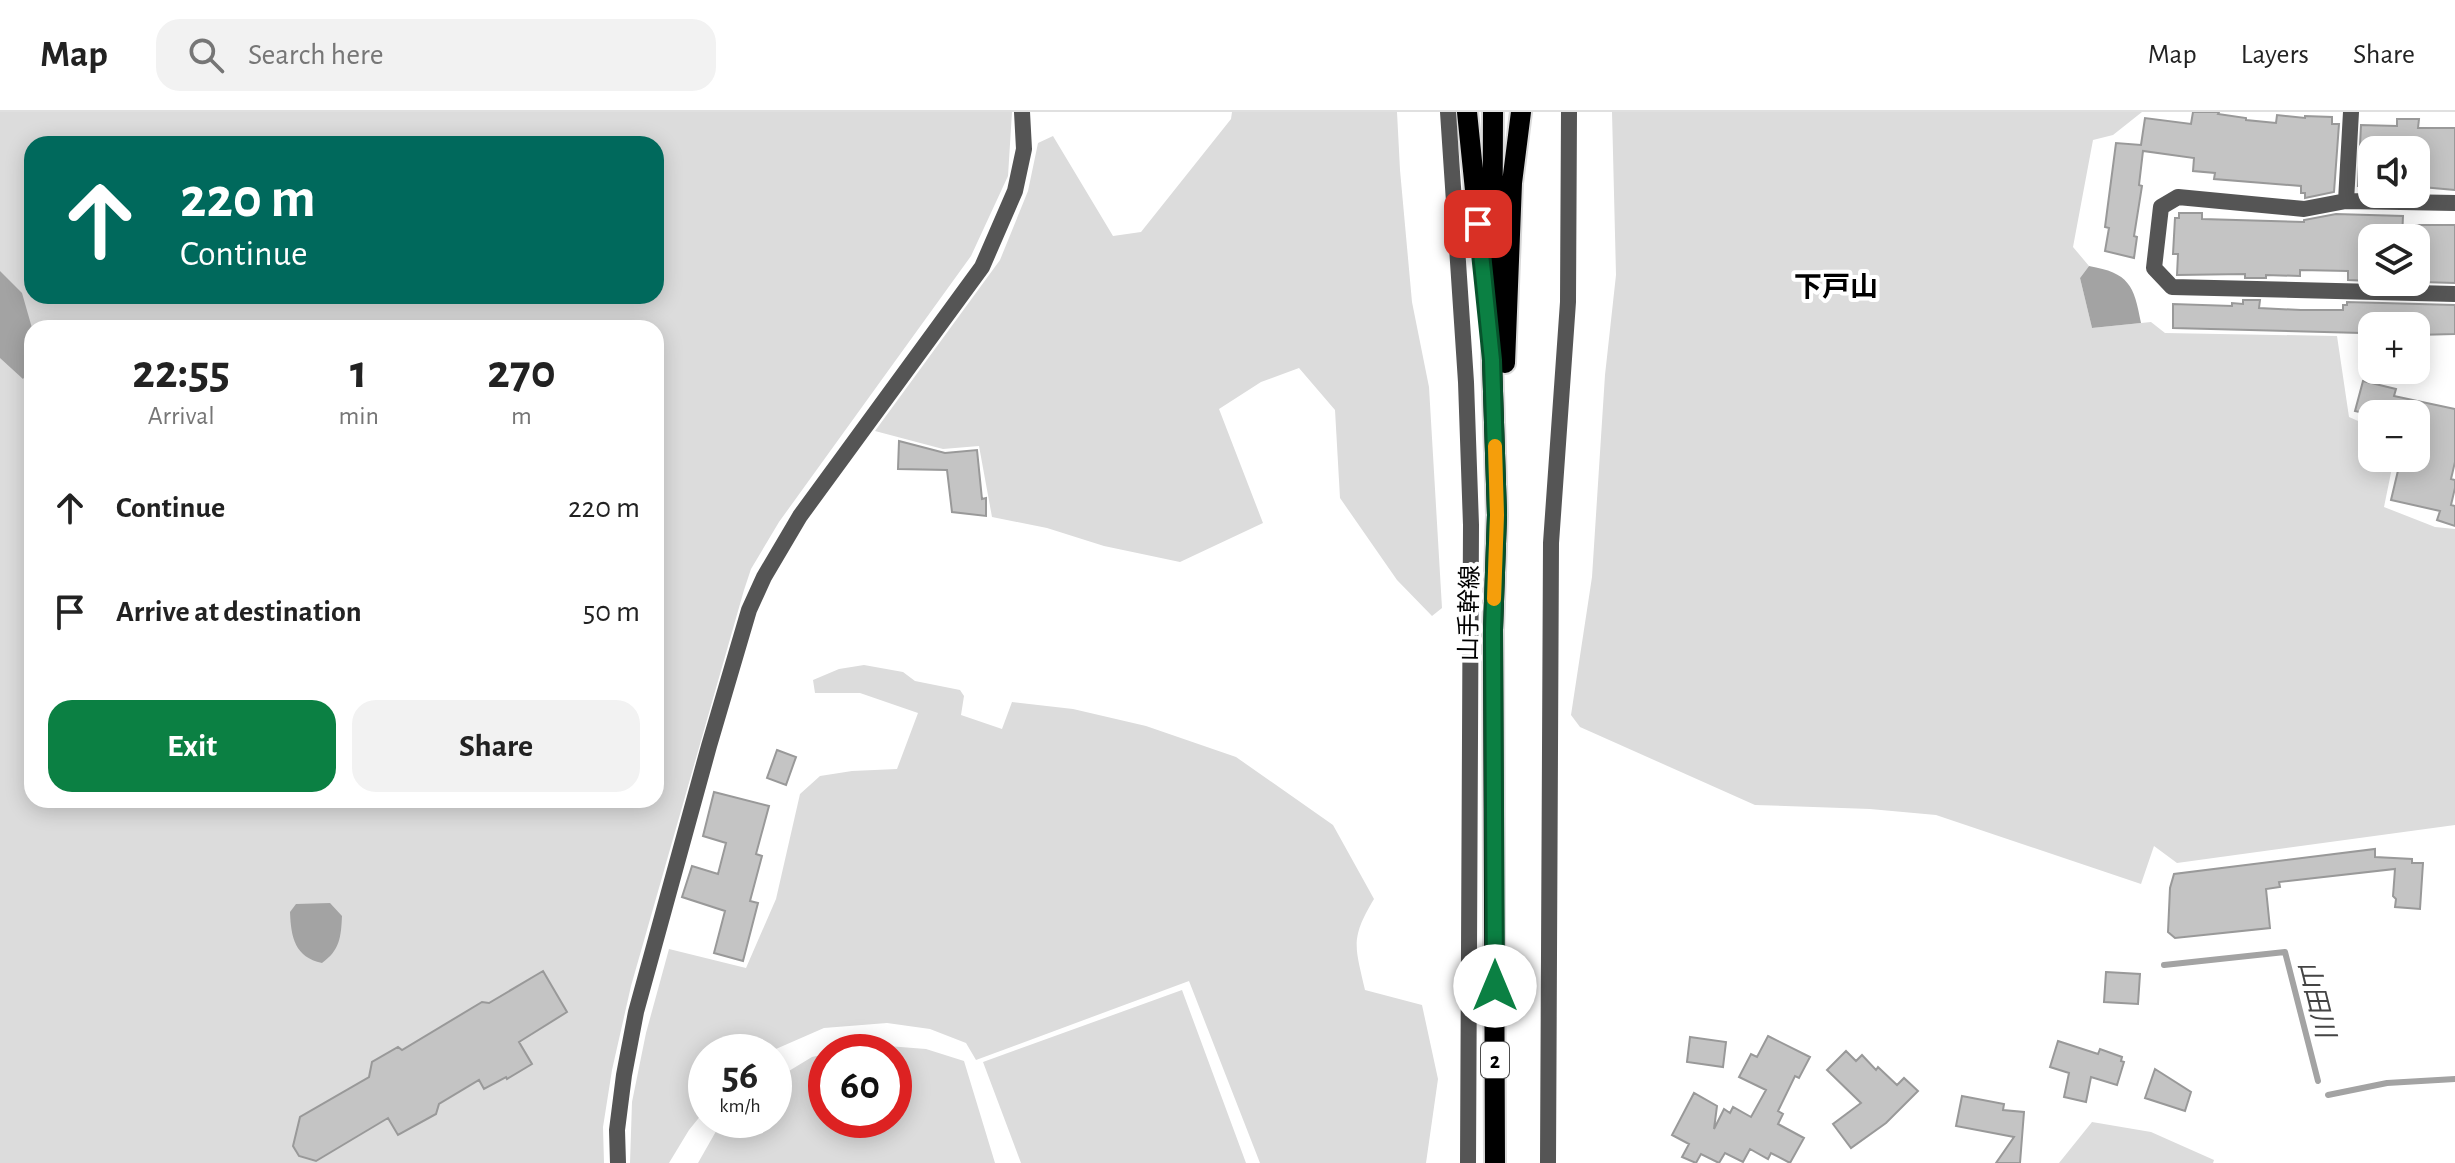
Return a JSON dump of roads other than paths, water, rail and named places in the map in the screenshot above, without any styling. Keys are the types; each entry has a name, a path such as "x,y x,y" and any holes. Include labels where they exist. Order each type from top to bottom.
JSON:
{"main road":[{"path":"1467,112 1492,360"},
{"name":"山手幹線","path":"1493,112 1492,360 1497,515 1493,630 1495,1163"},
{"path":"1497,515 1512,183 1521,112"}],"street":[{"path":"618,1163 619,1117 636,1012 749,610 764,577 800,516 982,267 1015,191 1024,149 1022,112"},
{"path":"1448,112 1471,510 1468,1163"},
{"path":"1548,1163 1551,543 1568,302 1569,112"},
{"path":"2346,201 2351,112"},
{"path":"2455,203 2346,201 2304,209 2178,197 2161,207 2154,268 2172,287 2455,294"}],"waterway":[{"name":"山田川","path":"2164,965 2285,952 2318,1081"},
{"name":"山田川","path":"2328,1095 2387,1083 2455,1079"}],"district":[{"name":"下戸山","path":"1836,286"}]}
